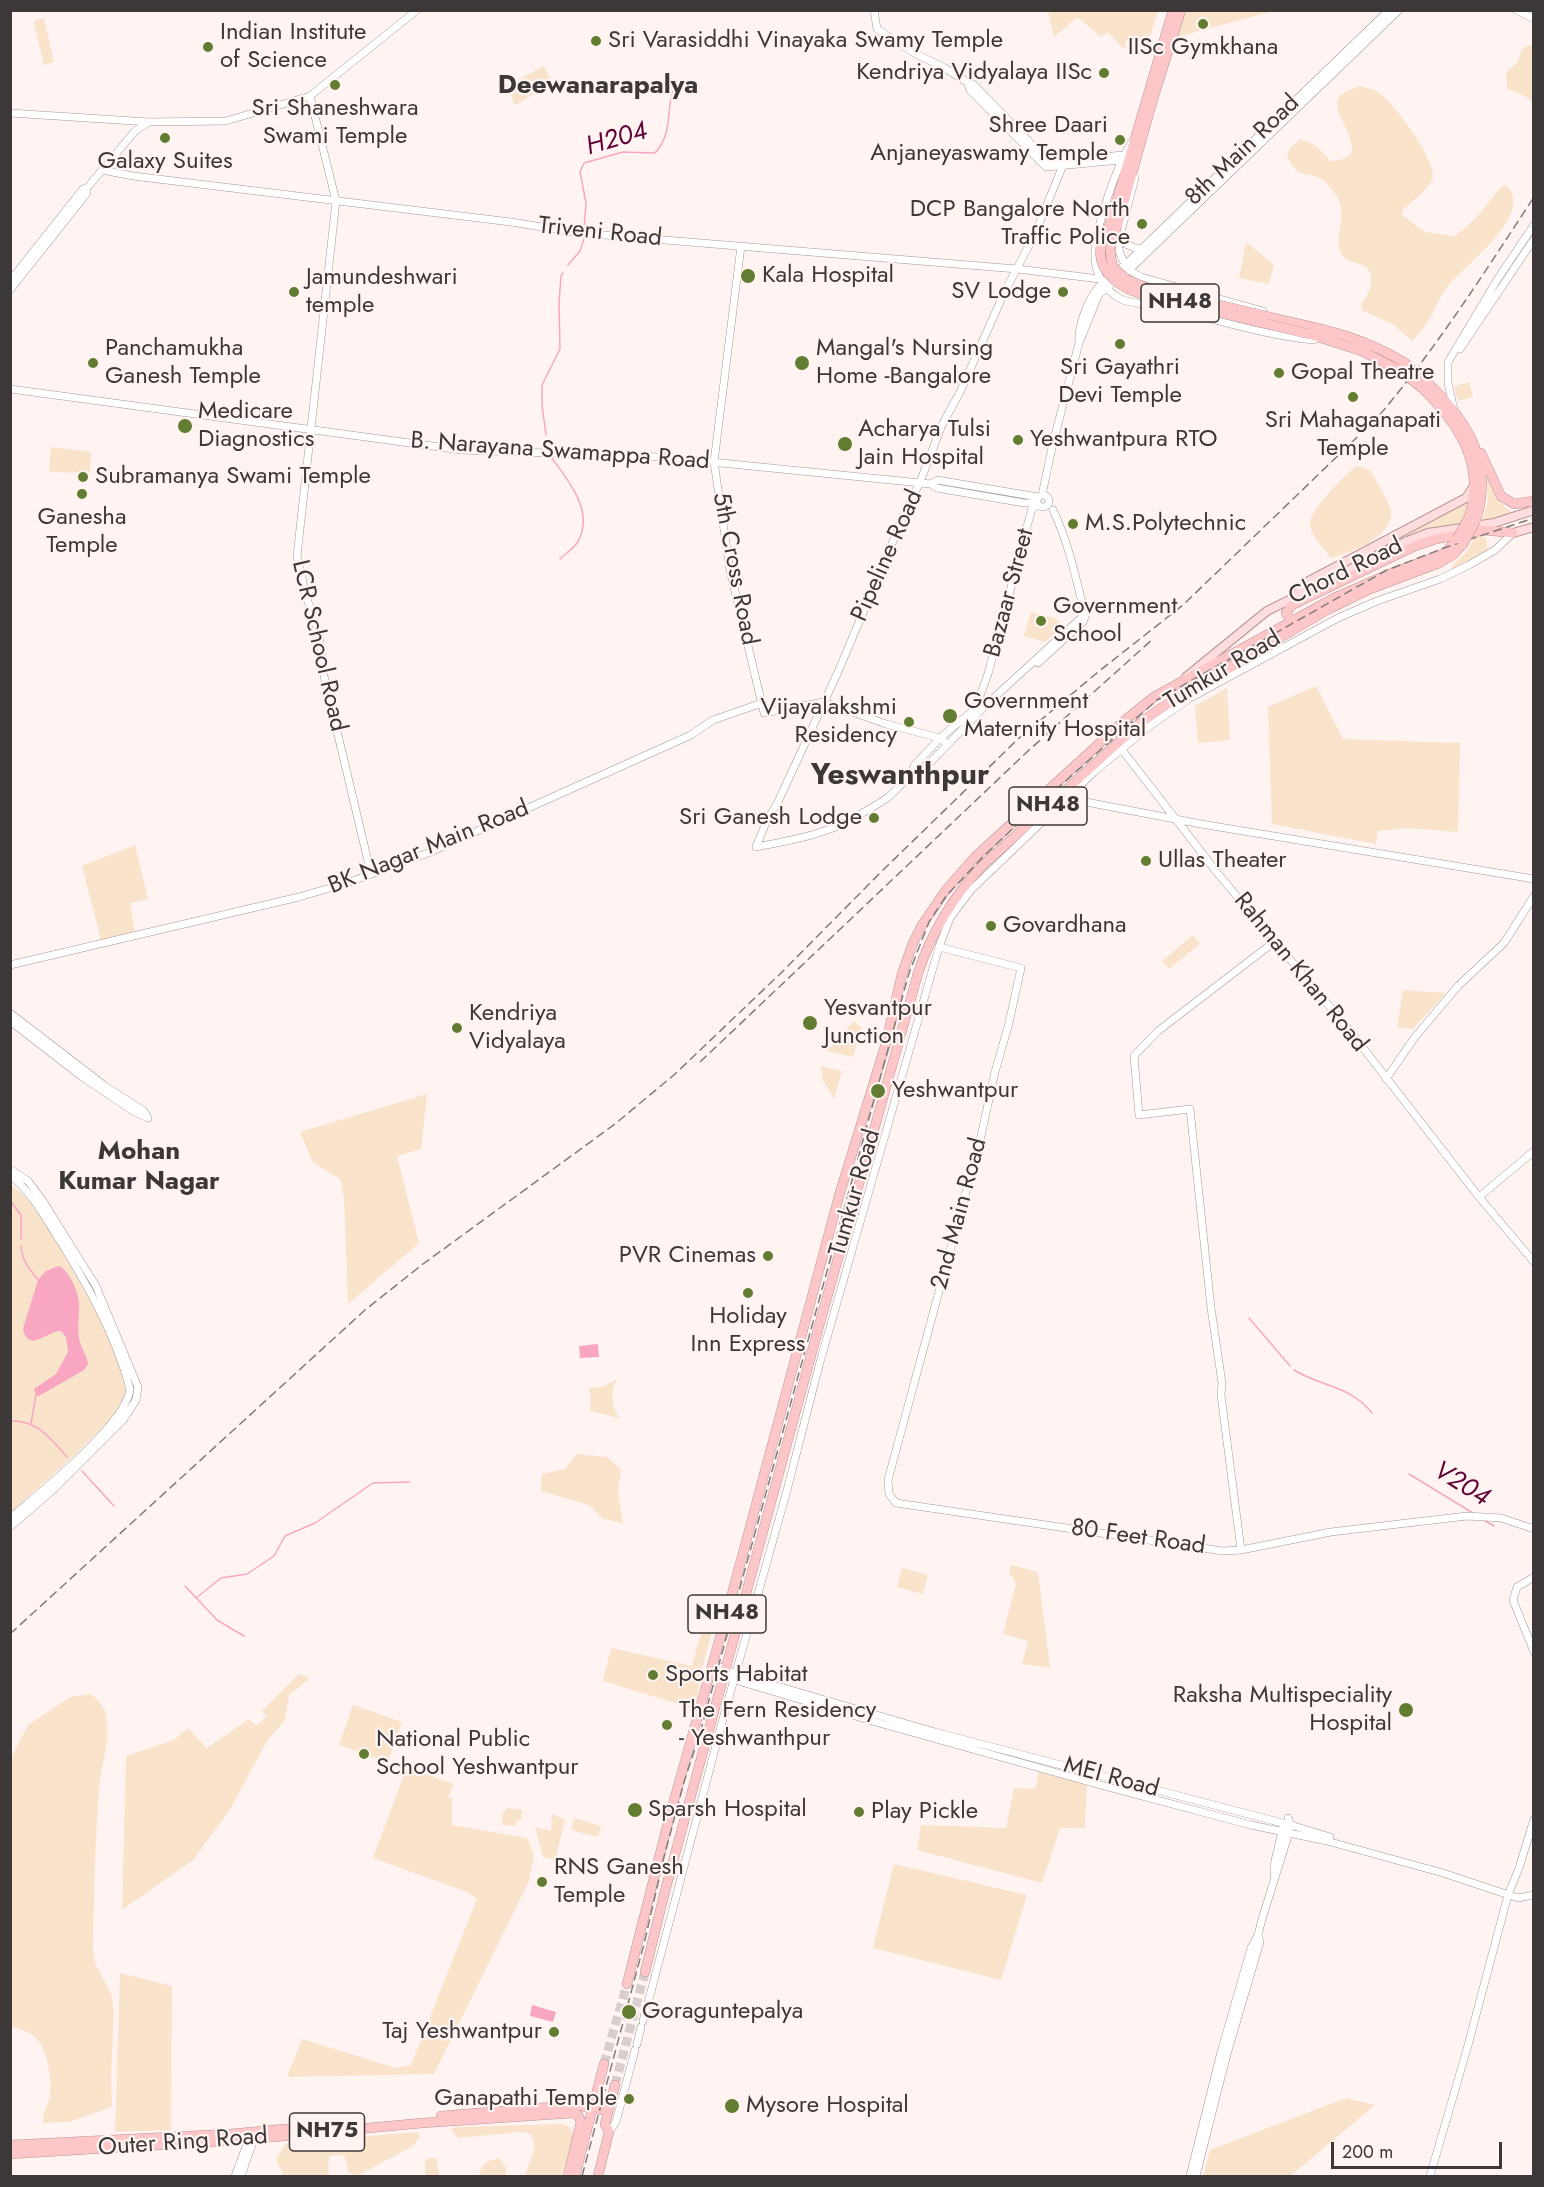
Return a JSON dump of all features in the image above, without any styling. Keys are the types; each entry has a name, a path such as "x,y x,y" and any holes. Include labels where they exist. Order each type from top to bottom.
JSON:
{"highway":[{"name":"NH48","path":"1173,10 1133,141 1116,227 1101,243 1106,270 1118,285 1138,293 1320,338"},
{"name":"NH48","path":"1181,10 1110,249 1113,267 1127,280 1148,288 1276,318"},
{"name":"Tumkur Road","path":"645,1972 833,1273 918,973 933,933 965,885 982,866 1119,746 1141,722 1327,610 1370,589 1439,563 1453,555 1482,501 1483,486 1478,456 1473,441 1454,410 1378,347 1343,334 1276,318"},
{"name":"Tumkur Road","path":"1320,338 1402,366"},
{"name":"Tumkur Road","path":"1425,386 1458,430 1472,465 1475,483 1472,518"},
{"path":"1473,441 1486,461 1501,496 1514,504 1533,501"},
{"path":"1290,621 1286,613 1292,605 1415,546 1436,539 1484,530 1513,533"},
{"name":"Tumkur Road","path":"627,1984 671,1811 839,1196 886,1043 902,974 913,943 932,907 975,857 1124,721 1154,697 1290,621 1362,585 1441,555 1460,541"},
{"path":"575,2176 604,2064"},
{"path":"598,2176 609,2132 605,2124 615,2085"},
{"name":"Outer Ring Road","path":"10,2145 230,2134 577,2105 608,2110"},
{"name":"Outer Ring Road","path":"10,2154 254,2139 422,2123 573,2113 578,2115 581,2122 568,2176"}],"main road":[{"path":"1296,596 1307,582 1467,498 1475,483"},
{"name":"Chord Road","path":"1181,681 1267,611 1405,542 1428,533 1494,523 1533,510"},
{"path":"1513,533 1533,527"}],"street":[{"path":"10,113 149,122 226,121 310,96 417,10"},
{"path":"873,10 877,29 915,54 973,84 1049,162 1122,157"},
{"name":"8th Main Road","path":"1079,343 1078,334 1087,302 1096,288 1127,268 1389,10"},
{"name":"8th Main Road","path":"1127,268 1143,248 1399,10"},
{"path":"1516,10 1533,19"},
{"path":"967,82 970,90 1046,167 1122,157"},
{"name":"LCR School Road","path":"310,96 336,201 297,556 306,596 319,634 324,676 370,874"},
{"path":"125,120 135,131"},
{"path":"10,281 83,189 87,188 135,131 149,122"},
{"path":"911,775 920,773 977,715 983,702 1002,638 1079,343 1102,283 1095,260 1099,233 1122,157 1133,141"},
{"name":"Pipeline Road","path":"911,775 887,798 849,821 813,835 756,847 766,820 777,804 824,702 920,482 942,425 1035,234 1063,165"},
{"name":"Triveni Road","path":"102,170 133,176 501,221 580,233 1017,269 1102,283"},
{"path":"10,290 87,194 87,188"},
{"path":"1454,410 1447,371 1448,362 1533,225"},
{"path":"1116,227 1119,251 1127,268"},
{"path":"1116,227 1126,244 1135,248 1143,248"},
{"path":"1099,233 1119,238"},
{"path":"1447,371 1533,239"},
{"name":"5th Cross Road","path":"741,246 714,462 730,570 764,712 824,702"},
{"name":"Tumkur Road","path":"1127,268 1152,280 1271,313 1276,318"},
{"path":"1102,283 1121,299 1230,324 1315,340 1320,338"},
{"name":"B. Narayana Swamappa Road","path":"10,389 462,450 651,456 920,482 937,488 1024,503 1037,502"},
{"path":"1037,502 1042,507 1050,507"},
{"name":"Bazaar Street","path":"911,775 914,766 940,738 983,702 988,674 1037,502"},
{"path":"983,702 1083,616 1084,611 1071,561 1059,522 1050,507"},
{"path":"983,702 1080,614 1050,507"},
{"path":"1198,689 1338,618 1377,601 1440,579 1469,565 1495,550 1513,533"},
{"path":"824,702 886,724 940,738 947,744"},
{"name":"BK Nagar Main Road","path":"10,965 298,897 428,854 683,739 712,720 762,703"},
{"path":"609,2132 616,2122 820,1362 947,915 1119,746"},
{"name":"Rahman Khan Road","path":"1119,746 1174,818 1274,942 1346,1026 1479,1197 1533,1262"},
{"path":"1065,798 1533,879"},
{"path":"1386,1079 1415,1037 1458,986 1504,943 1533,896"},
{"path":"1240,1550 1190,1109 1139,1115 1134,1056 1158,1031 1274,942"},
{"name":"2nd Main Road","path":"921,1354 976,1158 1021,968 939,947"},
{"path":"10,1013 105,1086 144,1111 148,1118 133,1111 81,1076 10,1021"},
{"path":"1479,1197 1533,1151"},
{"path":"10,1169 27,1180 51,1221"},
{"path":"10,1176 24,1186 96,1286 128,1373 130,1389 129,1398 113,1423 67,1468 10,1518"},
{"name":"80 Feet Road","path":"921,1354 888,1480 889,1494 896,1503 1223,1551 1240,1550 1331,1532 1467,1516 1501,1518 1533,1528"},
{"path":"10,1527 53,1490 123,1420 138,1392 138,1387 128,1373"},
{"path":"1533,1577 1516,1587 1513,1600 1533,1652"},
{"name":"MEI Road","path":"712,1666 735,1677 1104,1786 1286,1828 1443,1873 1518,1898 1533,1893"},
{"path":"1430,2176 1467,2049 1508,1893 1519,1868 1533,1819"},
{"path":"1196,2176 1251,1948 1258,1935 1274,1875 1279,1867 1286,1828"},
{"path":"1190,2176 1234,2021"},
{"path":"241,2176 246,2147 254,2139"},
{"path":"235,2176 242,2166"}],"shaded area":[{"path":"1048,10 1158,11 1147,46 1126,40 1125,50 1108,32 1101,37 1077,17 1054,37"},
{"name":"IISc Gymkhana","path":"1184,11 1274,11 1176,37"},
{"path":"37,19 44,19 54,62 44,65 34,23"},
{"path":"1533,46 1533,103 1527,97 1507,89 1506,73 1518,62 1522,49"},
{"path":"544,66 553,84 515,105 506,86"},
{"path":"1360,86 1376,91 1385,97 1412,131 1427,157 1432,169 1432,181 1402,211 1402,215 1425,232 1455,236 1476,218 1501,187 1506,185 1513,197 1512,210 1505,224 1494,239 1447,287 1425,326 1412,341 1394,325 1362,310 1361,303 1369,291 1371,275 1365,266 1344,258 1341,253 1339,241 1341,213 1338,198 1323,180 1298,172 1287,155 1290,148 1300,139 1315,145 1331,161 1345,158 1351,153 1352,144 1337,105 1341,95"},
{"path":"1246,242 1274,265 1269,284 1239,278"},
{"path":"1469,382 1473,397 1458,401 1454,386"},
{"path":"51,447 91,452 90,473 49,472"},
{"path":"1356,466 1368,469 1373,474 1389,505 1390,521 1386,529 1369,542 1331,558 1314,535 1310,526 1311,520 1320,503"},
{"path":"1487,477 1498,499 1517,515 1482,522 1488,501"},
{"path":"1469,499 1461,527 1408,539 1405,533"},
{"path":"1477,534 1486,538 1488,550 1453,571 1452,566 1467,551"},
{"path":"1031,612 1055,618 1064,626 1045,642 1024,636"},
{"path":"1316,686 1343,739 1460,743 1458,832 1407,828 1378,831 1376,844 1272,824 1268,707"},
{"path":"1227,688 1230,740 1198,743 1195,706"},
{"path":"135,845 148,899 130,903 135,931 101,940 82,866"},
{"path":"1193,935 1200,944 1169,969 1162,961"},
{"path":"1403,990 1446,993 1413,1029 1397,1027"},
{"path":"854,1021 862,1028 853,1057 827,1051"},
{"path":"821,1066 842,1071 834,1099 823,1081"},
{"path":"427,1094 421,1149 397,1156 419,1243 348,1304 344,1198 340,1179 313,1163 300,1132"},
{"path":"11,1185 39,1214 88,1296 117,1357 125,1380 126,1395 109,1421 11,1512"},
{"path":"59,1266 71,1279 78,1296 79,1338 88,1364 84,1370 39,1396 36,1395 34,1389 56,1374 68,1352 66,1337 61,1331 30,1340 23,1329 38,1280 46,1271"},
{"path":"598,1344 599,1357 580,1358 579,1346"},
{"path":"617,1379 612,1399 619,1418 590,1411 589,1388 602,1387"},
{"path":"577,1454 607,1457 621,1470 618,1492 623,1524 602,1518 589,1505 541,1491 542,1474 565,1469"},
{"path":"1011,1565 1038,1572 1050,1668 1022,1664 1028,1641 1003,1634 1016,1584 1009,1575"},
{"path":"902,1568 928,1575 923,1594 897,1587"},
{"name":"Sports Habitat","path":"705,1619 713,1628 702,1669 695,1709 603,1681 611,1648 692,1666"},
{"path":"299,1674 310,1678 289,1695 285,1720 267,1741 229,1811 193,1860 122,1910 126,1756 174,1740 188,1728 207,1748 249,1719 256,1726 267,1716 262,1711"},
{"path":"91,1694 104,1710 107,1725 107,1744 100,1780 98,1809 93,1950 95,1963 111,1994 114,2012 112,2107 69,2122 43,2123 50,2090 50,2074 44,2050 36,2038 11,2026 11,1758 28,1725 70,1697"},
{"path":"353,1705 402,1722 388,1762 339,1745"},
{"path":"407,1767 453,1784 448,1798 452,1798 452,1825 527,1838 534,1855 529,1881 434,2074 287,2077 302,2039 396,2068 411,2065 477,1899 467,1892 373,1858"},
{"path":"1039,1771 1087,1783 1085,1828 1060,1828 1042,1883 917,1850 921,1825 1006,1828 1014,1788 1035,1789"},
{"path":"507,1808 522,1810 521,1820 517,1820 516,1826 502,1825 503,1813"},
{"path":"552,1814 565,1820 555,1860 543,1857 535,1827 551,1831"},
{"path":"574,1818 601,1826 598,1837 571,1830"},
{"path":"894,1864 1027,1895 1001,1980 873,1948"},
{"path":"120,1973 172,1986 171,2130 115,2132"},
{"path":"532,2005 556,2012 553,2022 530,2016"},
{"path":"1346,2098 1375,2105 1290,2176 1203,2176 1210,2150"},
{"path":"563,2124 571,2128 573,2136 562,2176 525,2176 535,2146 531,2134 520,2132 458,2138 451,2130 454,2127"},
{"path":"417,2132 420,2136 413,2146 359,2175 349,2173 344,2155 330,2156 329,2176 284,2176 276,2159 286,2143"},
{"path":"428,2158 436,2158 439,2176 425,2176 425,2162"},
{"path":"499,2158 506,2168 506,2176 479,2176 486,2163"}],"waterway":[{"name":"H204","path":"584,229 586,203 580,172 584,163 623,152 655,153 665,136 675,87"},
{"name":"H204","path":"568,265 580,251 584,239"},
{"name":"H204","path":"546,435 542,385 560,349 559,303 563,273"},
{"path":"551,457 572,486 582,509 583,520 582,532 577,543 560,559"},
{"path":"10,1201 21,1215 21,1239"},
{"path":"21,1246 24,1261 39,1281"},
{"name":"V204","path":"1249,1318 1290,1366"},
{"name":"V204","path":"1294,1370 1345,1392 1372,1413"},
{"path":"31,1423 36,1395"},
{"path":"10,1421 20,1421 36,1427 49,1437 67,1457"},
{"path":"82,1471 114,1506"},
{"name":"V204","path":"1409,1474 1473,1513"},
{"path":"196,1598 221,1578 247,1574 274,1556 285,1536 315,1523 373,1483 409,1482"},
{"name":"V204","path":"1484,1520 1494,1526"},
{"path":"185,1586 217,1620 244,1636"}],"tunnel":[{"path":"615,2085 645,1972"},
{"path":"604,2064 627,1984"}],"railway":[{"path":"10,1634 365,1310 423,1264 615,1124 675,1074 781,973 1017,740 1183,605 1377,418 1439,338 1534,197"},
{"path":"582,2176 644,1944 684,1782 700,1733 909,973 929,922 946,896 985,855 1157,700 1387,570 1534,518"},
{"path":"700,1062 1028,751 1154,638"}],"place":[{"name":"IISc Gymkhana","path":"1203,24"},
{"name":"Sri Varasiddhi Vinayaka Swamy Temple","path":"596,41"},
{"name":"Indian Institute of Science","path":"208,47"},
{"name":"Kendriya Vidyalaya IISc","path":"1104,73"},
{"name":"Sri Shaneshwara Swami Temple","path":"335,85"},
{"name":"Galaxy Suites","path":"165,138"},
{"name":"Shree Daari Anjaneyaswamy Temple","path":"1120,140"},
{"name":"DCP Bangalore North Traffic Police","path":"1142,224"},
{"name":"Kala Hospital","path":"748,276"},
{"name":"Jamundeshwari temple","path":"294,292"},
{"name":"SV Lodge","path":"1063,292"},
{"name":"Sri Gayathri Devi Temple","path":"1120,344"},
{"name":"Panchamukha Ganesh Temple","path":"93,363"},
{"name":"Mangal's Nursing Home -Bangalore","path":"802,363"},
{"name":"Gopal Theatre","path":"1279,373"},
{"name":"Sri Mahaganapati Temple","path":"1353,397"},
{"name":"Medicare Diagnostics","path":"185,426"},
{"name":"Yeshwantpura RTO","path":"1018,440"},
{"name":"Acharya Tulsi Jain Hospital","path":"845,444"},
{"name":"Subramanya Swami Temple","path":"83,477"},
{"name":"Ganesha Temple","path":"82,494"},
{"name":"M.S.Polytechnic","path":"1073,524"},
{"name":"Government School","path":"1041,621"},
{"name":"Government Maternity Hospital","path":"950,716"},
{"name":"Vijayalakshmi Residency","path":"909,722"},
{"name":"Sri Ganesh Lodge","path":"874,818"},
{"name":"Ullas Theater","path":"1146,861"},
{"name":"Govardhana","path":"991,926"},
{"name":"Yesvantpur Junction","path":"810,1023"},
{"name":"Kendriya Vidyalaya","path":"457,1028"},
{"name":"Yeshwantpur","path":"878,1091"},
{"name":"PVR Cinemas","path":"768,1256"},
{"name":"Holiday Inn Express","path":"748,1293"},
{"name":"Sports Habitat","path":"653,1675"},
{"name":"Raksha Multispeciality Hospital","path":"1406,1710"},
{"name":"The Fern Residency - Yeshwanthpur","path":"667,1725"},
{"name":"National Public School Yeshwantpur","path":"364,1754"},
{"name":"Sparsh Hospital","path":"635,1810"},
{"name":"Play Pickle","path":"859,1812"},
{"name":"RNS Ganesh Temple","path":"542,1882"},
{"name":"Goraguntepalya","path":"629,2012"},
{"name":"Taj Yeshwantpur","path":"554,2032"},
{"name":"Ganapathi Temple","path":"629,2099"},
{"name":"Mysore Hospital","path":"732,2106"}],"district":[{"name":"Deewanarapalya","path":"598,87"},
{"name":"Yeswanthpur","path":"900,777"},
{"name":"Mohan Kumar Nagar","path":"139,1168"}]}
